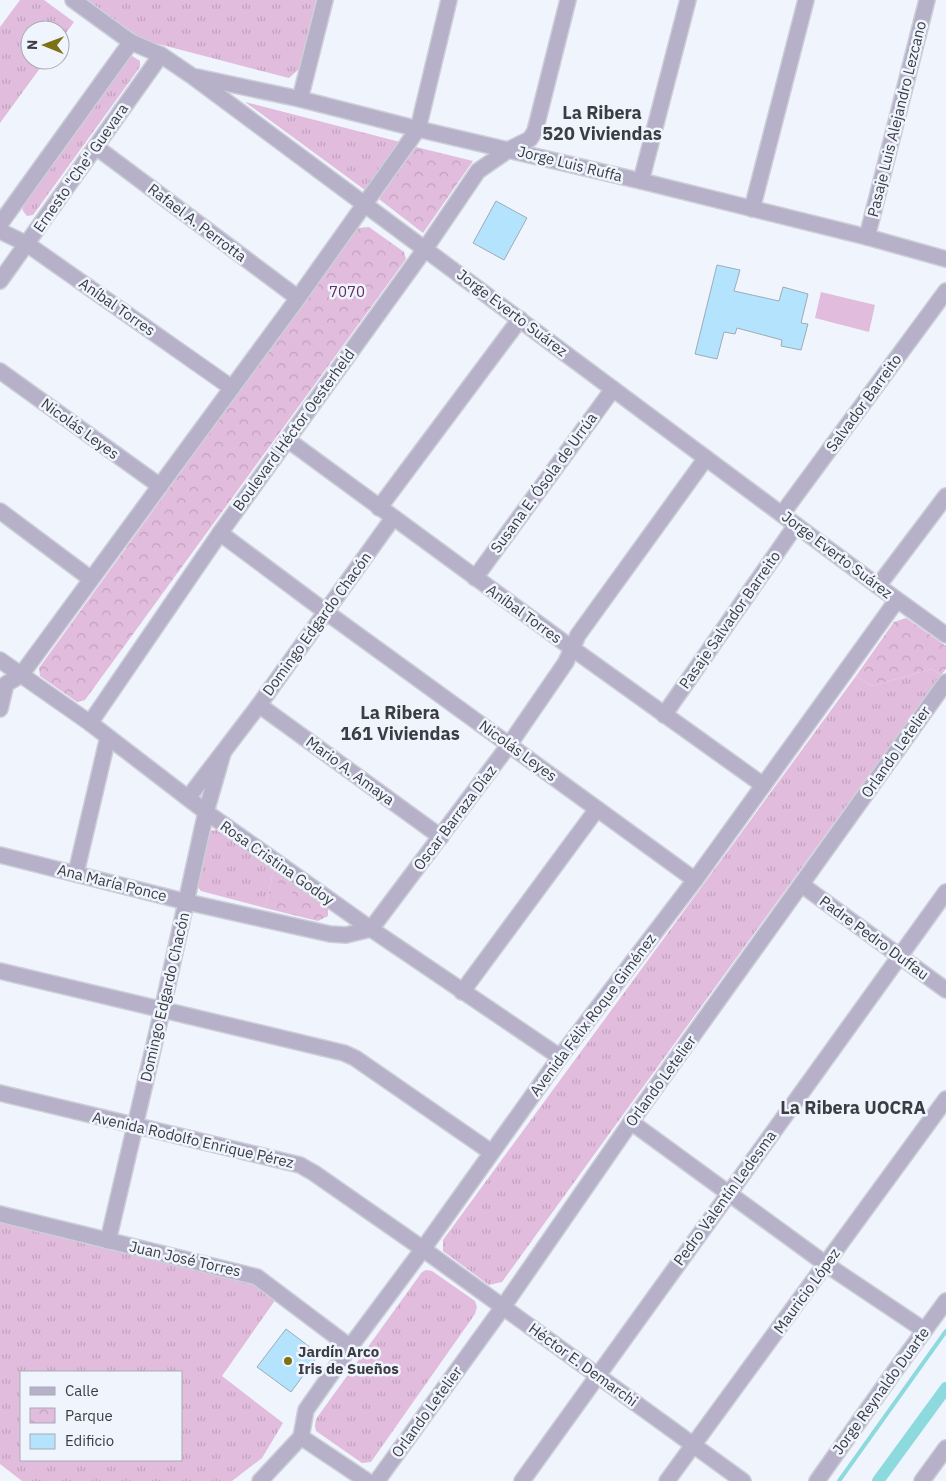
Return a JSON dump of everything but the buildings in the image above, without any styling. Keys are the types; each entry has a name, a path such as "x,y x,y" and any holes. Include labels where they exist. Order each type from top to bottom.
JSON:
{"street":[{"name":"Jorge Everto Suárez","path":"73,0 131,42 161,54 192,76 878,586 946,634"},
{"path":"300,99 325,0"},
{"path":"0,709 6,684 20,675 298,298 418,129 449,0"},
{"name":"Boulevard Héctor Oesterheld","path":"90,723 220,533 425,249 478,171 510,149 530,139 535,131 568,0"},
{"path":"641,181 688,0"},
{"path":"752,209 806,0"},
{"name":"Pasaje Luis Alejandro Lezcano","path":"867,237 927,0"},
{"path":"0,224 131,42"},
{"name":"Ernesto \"Che\" Guevara","path":"0,281 161,54"},
{"name":"Jorge Luis Ruffa","path":"192,76 300,99 418,129 510,149 867,237 946,259"},
{"name":"Rafael A. Perrotta","path":"96,147 298,298"},
{"name":"Aníbal Torres","path":"0,231 27,244 232,388"},
{"name":"Salvador Barreito","path":"782,514 946,291"},
{"path":"379,508 520,319"},
{"name":"Nicolás Leyes","path":"0,371 160,486"},
{"name":"Susana E. Ósola de Urrúa","path":"475,578 613,389"},
{"name":"Aníbal Torres","path":"288,440 763,786"},
{"name":"Oscar Barraza Díaz","path":"371,929 509,745 566,662 578,634 706,458"},
{"path":"878,586 946,496"},
{"path":"0,511 91,578"},
{"name":"Domingo Edgardo Chacón","path":"188,798 259,705 393,518"},
{"name":"Pasaje Salvador Barreito","path":"664,714 796,525"},
{"name":"Nicolás Leyes","path":"220,533 695,880"},
{"name":"Avenida Félix Roque Giménez","path":"301,1437 306,1410 350,1347 423,1249 560,1057 695,880 897,600"},
{"name":"Rosa Cristina Godoy","path":"0,660 90,723 206,812 371,929 560,1057"},
{"name":"Orlando Letelier","path":"377,1481 946,682"},
{"name":"Mario A. Amaya","path":"259,705 441,837"},
{"path":"76,874 108,737"},
{"name":"Domingo Edgardo Chacón","path":"108,1241 136,1126 206,812 223,752"},
{"path":"462,992 596,809"},
{"name":"Ana María Ponce","path":"0,856 186,902 330,934 346,935 371,929"},
{"name":"Padre Pedro Duffau","path":"802,885 946,990"},
{"name":"Pedro Valentín Ledesma","path":"522,1481 946,892"},
{"path":"0,971 344,1053 355,1058 492,1152"},
{"name":"Avenida Rodolfo Enrique Pérez","path":"0,1093 300,1165 314,1172 423,1249"},
{"name":"Mauricio López","path":"667,1481 827,1265 946,1099"},
{"path":"631,1122 827,1265 924,1330"},
{"name":"Juan José Torres","path":"0,1214 257,1277 350,1347"},
{"name":"Héctor E. Demarchi","path":"423,1249 743,1481"},
{"name":"Jorge Reynaldo Duarte","path":"817,1481 946,1302"},
{"path":"260,1481 301,1437 367,1481"},
{"path":"922,1481 946,1448"}],"green space":[{"path":"20,0 44,0 74,22 70,27 70,20 20,20 20,70 39,70 0,123 0,27"},
{"path":"88,0 316,0 299,69 289,78 143,40"},
{"path":"132,56 140,61 140,67 33,215 27,216 22,207 126,58"},
{"path":"245,102 400,142 365,190"},
{"path":"416,147 473,161 423,233 379,199"},
{"name":"7070","path":"369,227 404,252 406,259 85,700 77,702 40,676 39,668 358,228"},
{"path":"821,292 875,305 869,332 815,318"},
{"path":"906,618 946,646 946,669 941,675 932,669 872,686 856,676 894,622"},
{"path":"932,669 941,675 502,1282 489,1285 443,1251 443,1240 856,676 872,686"},
{"path":"221,829 274,869 265,908 201,891 197,886 210,831"},
{"path":"274,869 328,908 328,916 318,921 265,908"},
{"path":"273,881 294,887 289,905 269,900"},
{"path":"0,1222 251,1282 276,1299 222,1376 283,1423 262,1458 232,1481 22,1481 0,1464"},
{"path":"426,1270 432,1271 475,1301 477,1307 475,1314 371,1462 362,1463 316,1431 316,1419 422,1272"}],"waterway":[{"path":"839,1481 946,1331"},
{"path":"878,1481 946,1388"}],"place":[{"name":"Jardín Arco Iris de Sueños","path":"288,1361"}],"district":[{"name":"La Ribera 520 Viviendas","path":"602,123"},
{"name":"La Ribera 161 Viviendas","path":"400,723"},
{"name":"La Ribera UOCRA","path":"853,1108"}]}
